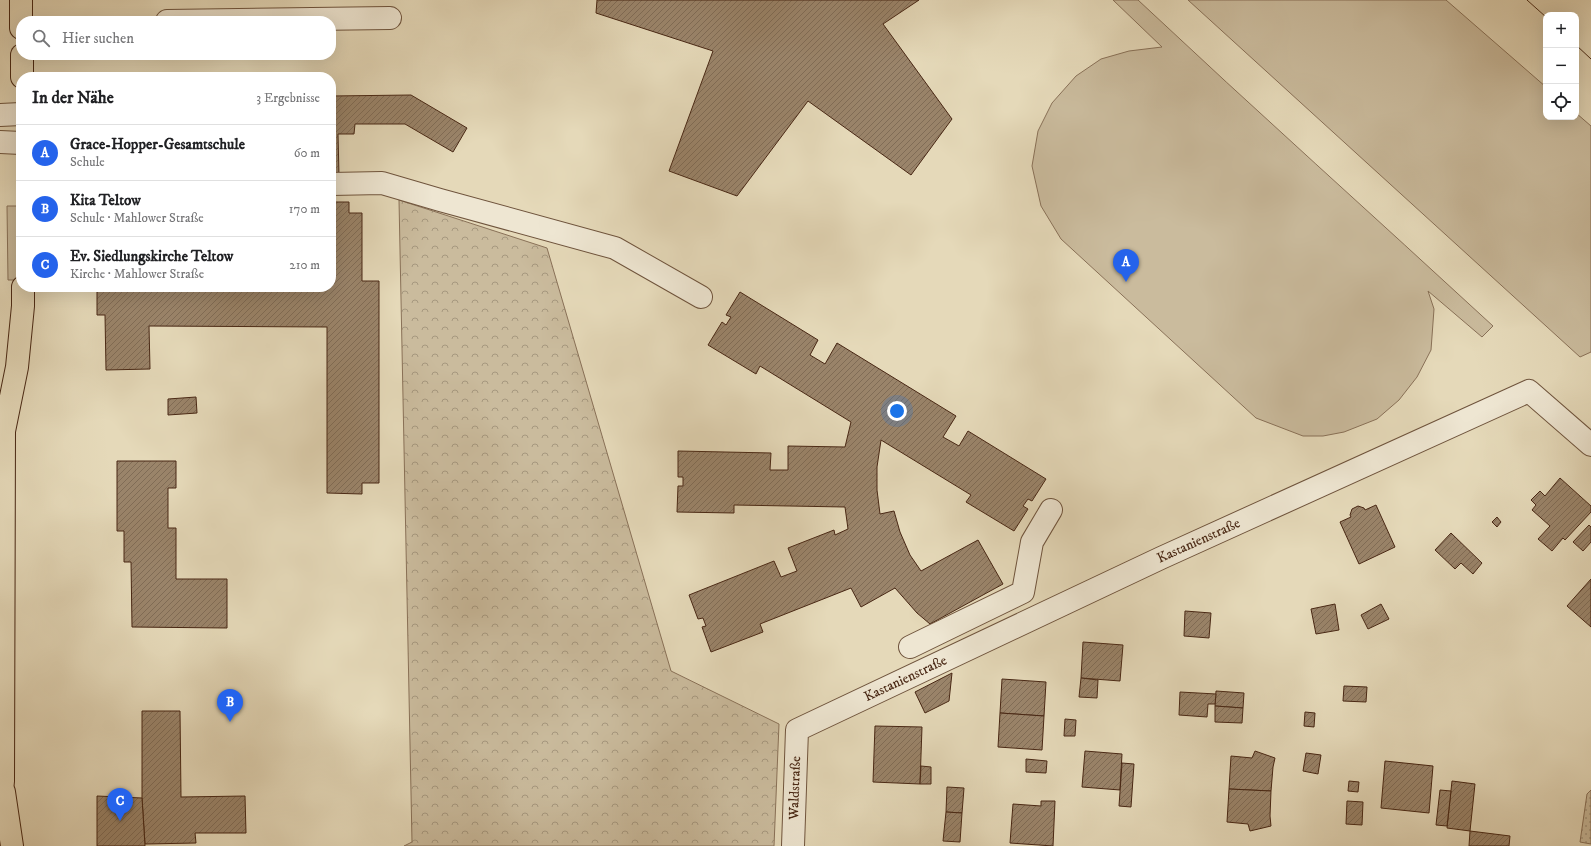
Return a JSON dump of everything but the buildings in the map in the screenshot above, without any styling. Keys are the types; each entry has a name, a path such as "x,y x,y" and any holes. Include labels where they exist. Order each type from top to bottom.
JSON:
{"main road":[{"path":"21,0 21,16"},
{"path":"22,60 22,72"},
{"path":"0,809 3,781 2,422 17,367 23,292"},
{"path":"3,781 12,846"}],"street":[{"path":"336,19 390,18"},
{"path":"0,115 16,114"},
{"path":"0,142 16,142"},
{"path":"336,184 382,183 615,248 701,297"},
{"name":"Kastanienstraße","path":"797,730 1160,558 1529,391 1591,445"},
{"path":"910,647 1023,592 1032,542 1051,510"},
{"name":"Waldstraße","path":"793,846 797,730"}],"green space":[{"path":"1113,0 1138,0 1493,326 1482,337 1428,291 1434,309 1431,350 1417,377 1399,400 1377,419 1344,432 1323,436 1303,436 1256,418 1061,239 1041,206 1032,166 1038,131 1052,103 1076,76 1101,59 1129,51 1162,47"},
{"path":"1188,0 1446,0 1543,84 1543,120 1579,120 1579,116 1591,126 1591,352 1580,357"},
{"path":"399,200 547,248 671,671 779,724 774,846 404,846 412,842"},
{"path":"7,206 16,206 16,280 8,280"},
{"path":"1591,790 1591,844 1580,842 1587,794"}],"tram line":[{"path":"1527,0 1543,14"},
{"path":"1579,48 1591,59"}],"place":[{"name":"Grace-Hopper-Gesamtschule","path":"1126,282"},
{"name":"Kita Teltow","path":"230,722"},
{"name":"Ev. Siedlungskirche Teltow","path":"120,821"}]}
